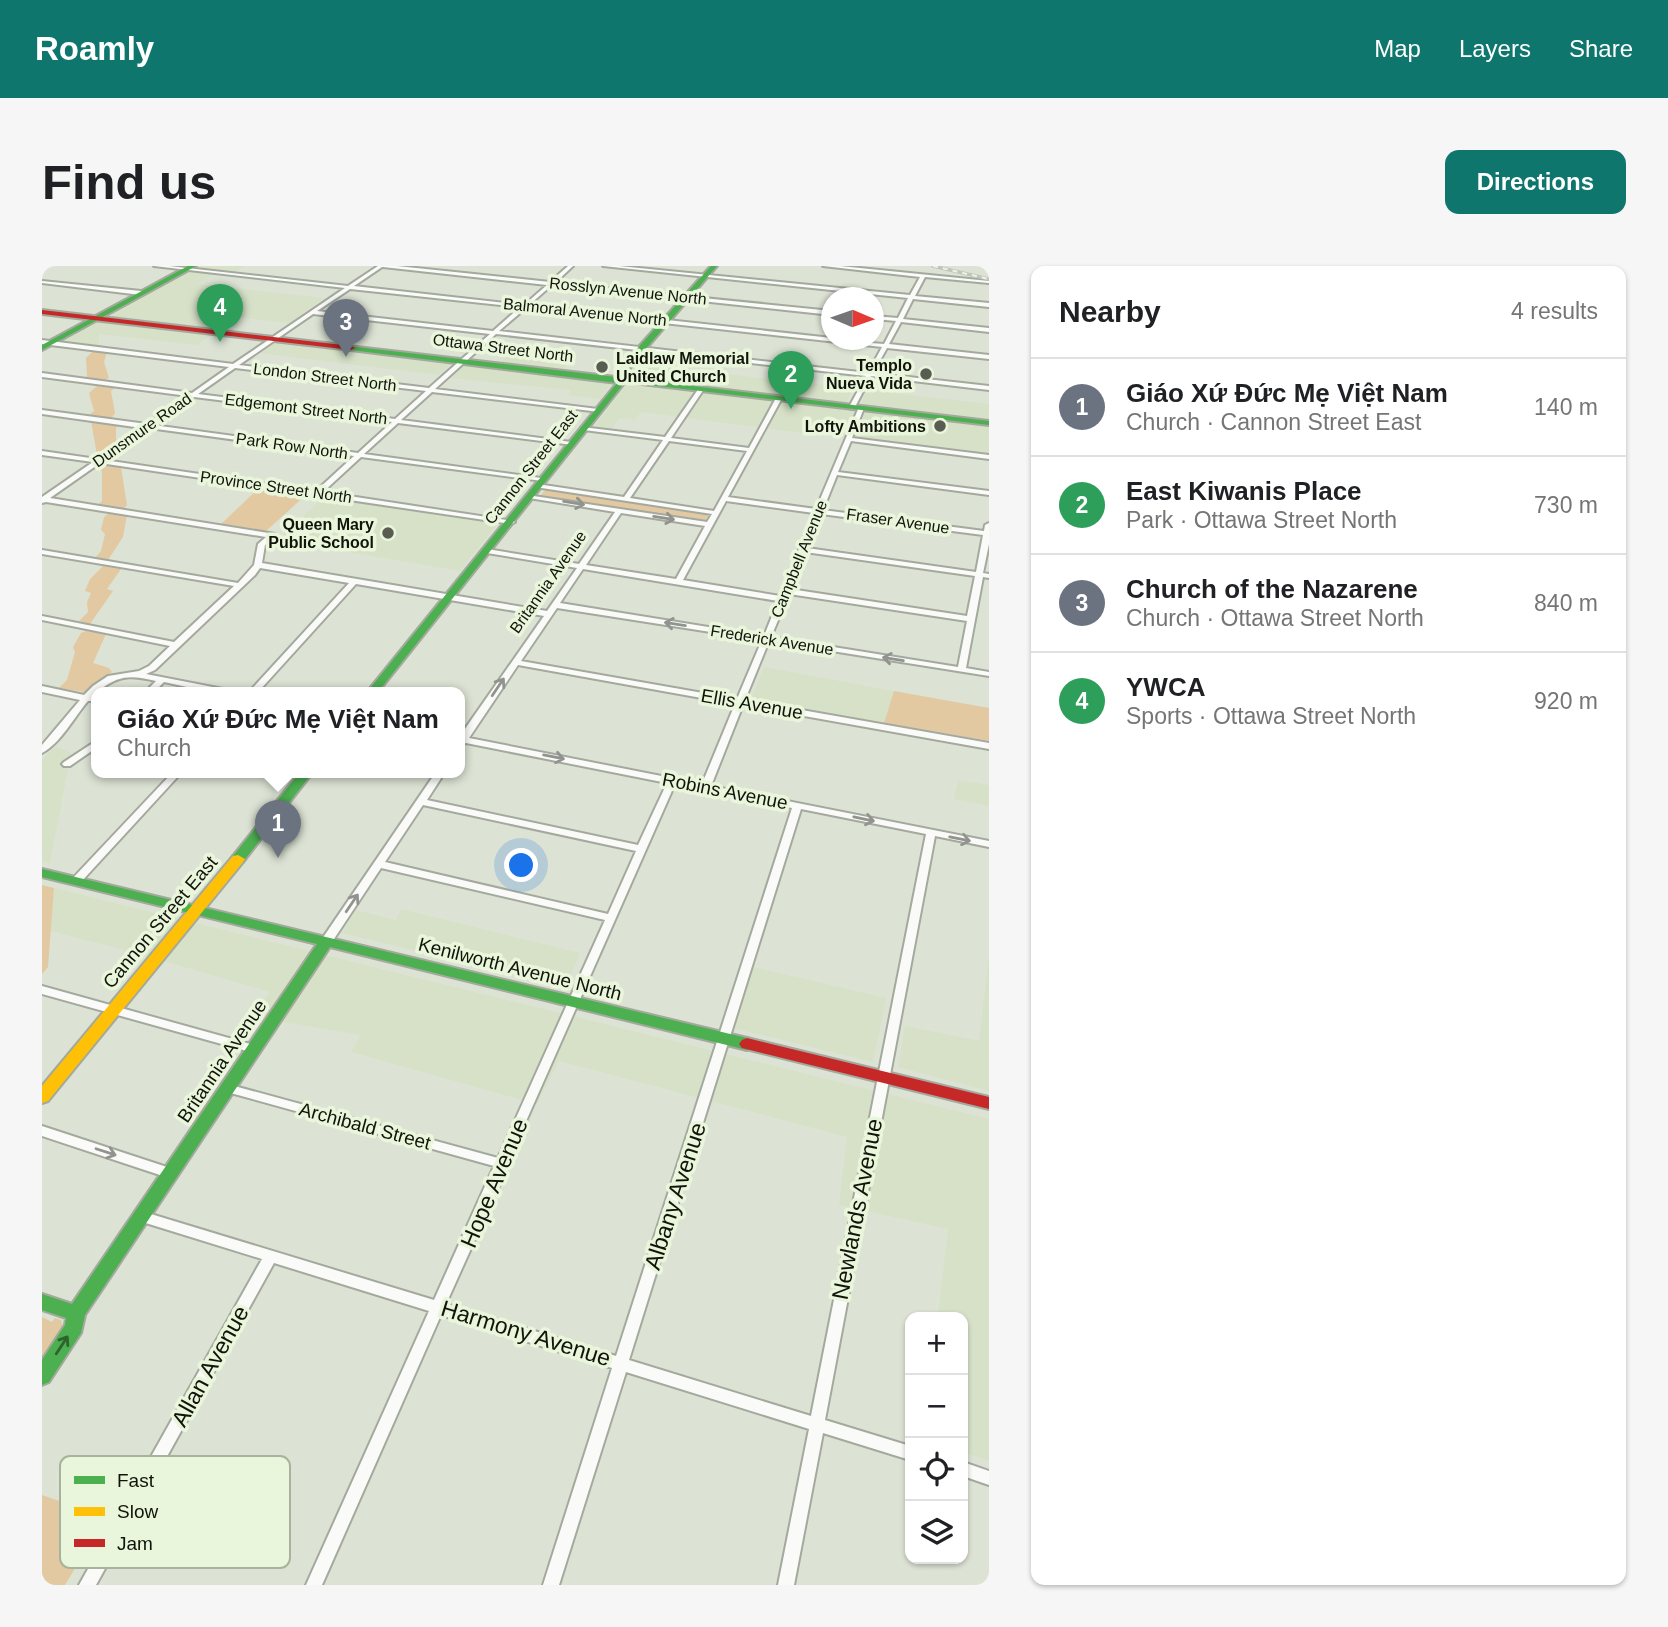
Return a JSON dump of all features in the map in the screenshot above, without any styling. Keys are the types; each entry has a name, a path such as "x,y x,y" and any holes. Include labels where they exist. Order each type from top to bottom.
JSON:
{"main road":[{"path":"45,344 183,269"},
{"name":"Cannon Street East","path":"376,687 621,383 620,375 710,271"},
{"name":"Ottawa Street North","path":"42,312 989,423"},
{"name":"Cannon Street East","path":"42,1097 112,1009 198,910 302,778"},
{"name":"Kenilworth Avenue North","path":"42,873 989,1103"},
{"name":"Britannia Avenue","path":"42,1376 74,1327 76,1313 326,942"},
{"path":"42,1302 76,1313"}],"street":[{"name":"Balmoral Avenue North","path":"156,266 989,357"},
{"name":"Rosslyn Avenue North","path":"382,266 821,312"},
{"name":"Dunsmure Road","path":"43,500 234,365 382,266"},
{"path":"318,493 495,331 571,266"},
{"path":"606,266 710,271 989,305"},
{"path":"825,266 989,282"},
{"name":"Campbell Avenue","path":"705,788 848,439 869,374 923,276"},
{"path":"42,282 141,293"},
{"path":"313,312 989,388"},
{"path":"884,318 989,330"},
{"name":"London Street North","path":"45,344 598,411"},
{"name":"Edgemont Street North","path":"42,375 571,444"},
{"path":"626,499 701,389"},
{"path":"678,582 779,398"},
{"name":"Park Row North","path":"42,412 361,456 536,488 716,513"},
{"path":"584,428 751,450"},
{"path":"848,439 989,457"},
{"name":"Province Street North","path":"42,453 511,522"},
{"path":"834,473 989,493"},
{"name":"Park Row North","path":"536,488 618,510 710,525"},
{"name":"Fraser Avenue","path":"724,499 988,531"},
{"path":"43,500 272,536 262,544 258,565 176,645 141,675"},
{"name":"Britannia Avenue","path":"465,735 618,510"},
{"path":"961,670 971,619 984,576 988,531"},
{"path":"803,550 984,576"},
{"path":"487,551 678,582 971,619"},
{"path":"42,552 239,585"},
{"path":"258,565 548,614"},
{"path":"258,687 355,581"},
{"name":"Frederick Avenue","path":"555,605 989,674"},
{"path":"42,618 176,645"},
{"name":"Ellis Avenue","path":"514,662 989,746"},
{"path":"101,687 109,679 125,675 141,675 200,687"},
{"path":"154,687 162,679"},
{"path":"42,689 88,699"},
{"path":"42,750 59,734 77,708 91,696"},
{"name":"Robins Avenue","path":"465,742 989,844"},
{"path":"68,764 91,748"},
{"path":"76,881 172,778"},
{"name":"Britannia Avenue","path":"326,942 437,778"},
{"name":"Hope Avenue","path":"314,1585 672,781"},
{"path":"421,802 641,849"},
{"name":"Albany Avenue","path":"551,1585 797,806"},
{"name":"Newlands Avenue","path":"786,1585 931,833"},
{"path":"378,864 612,918"},
{"path":"42,990 254,1049"},
{"name":"Archibald Street","path":"227,1088 503,1164"},
{"path":"42,1131 169,1173"},
{"name":"Harmony Avenue","path":"141,1216 905,1451"},
{"name":"Allan Avenue","path":"159,1456 271,1256"},
{"path":"968,1471 989,1478"},
{"name":"Allan Avenue","path":"87,1585 97,1568"}],"shaded area":[{"path":"198,266 245,266 233,273 219,271 198,284 323,298 290,323 227,316 208,328 110,316"},
{"path":"106,321 211,335 196,345 99,334 99,347 62,342 96,322"},
{"path":"275,342 452,363 439,375 259,353"},
{"path":"513,349 574,356 562,370 500,363"},
{"path":"94,350 107,352 104,362 109,378 105,380 87,378 86,358"},
{"path":"636,364 853,388 846,404 624,377"},
{"path":"463,365 613,382 600,399 568,395 571,390 450,378"},
{"path":"627,383 989,427 989,454 641,412 635,420 620,418 612,428 594,427"},
{"path":"99,384 116,387 111,391 115,413 111,419 89,415 94,411 89,393"},
{"path":"866,390 989,404 989,419 861,404"},
{"path":"91,421 119,424 116,428 116,439 121,440 97,455"},
{"path":"105,465 121,467 127,505 123,509 98,505 102,501 102,471 96,468"},
{"path":"260,487 307,494 266,531 221,524"},
{"path":"546,489 709,514 704,522 540,496"},
{"name":"Queen Mary Public School","path":"331,498 497,522 497,525 460,571 277,540 322,499"},
{"path":"109,513 127,515 123,537 108,560 95,558 101,551 105,534 101,530 104,517"},
{"path":"103,566 121,569 107,589 113,591 90,624 79,621 88,612 87,602 91,593 85,591 90,579"},
{"path":"86,631 106,634 93,663 109,668 112,672 84,692 59,688 67,680 75,652 73,647 81,633"},
{"path":"764,667 894,691 884,723 751,699"},
{"path":"894,691 989,708 989,741 884,723"},
{"path":"56,746 71,753 50,863 42,861 42,760"},
{"path":"958,780 989,785 989,806 954,799"},
{"path":"42,885 54,888 48,967 42,974"},
{"path":"54,888 989,1119 989,1461 968,1454 968,1312 939,1312 948,1229 839,1205 847,1137 559,1061 537,1104 351,1052 361,1035 252,1017 270,992 50,931"},
{"path":"401,909 580,953 566,987 342,933 356,910 396,920"},
{"path":"989,956 989,1091 898,1067 905,1026 979,1041"},
{"path":"753,967 886,998 873,1062 733,1028"},
{"path":"42,1317 52,1322 55,1318 61,1320 63,1327 42,1357"},
{"path":"42,1495 60,1501 60,1568 75,1568 65,1585 42,1585"}],"railway":[{"path":"933,266 989,279"}],"traffic: fast":[{"path":"42,348 193,266"},
{"path":"376,687 605,404 621,383 620,375 629,363 714,266"},
{"path":"351,348 989,423"},
{"path":"238,859 302,778"},
{"path":"42,873 747,1044"},
{"path":"42,1376 74,1327 76,1313 326,942"},
{"path":"42,1302 76,1313"}],"traffic: slow":[{"path":"42,1097 238,859"}],"traffic: jam":[{"path":"42,312 351,348"},
{"path":"747,1044 989,1103"}],"place":[{"name":"YWCA","path":"220,342"},
{"name":"Church of the Nazarene","path":"346,357"},
{"name":"Laidlaw Memorial United Church","path":"602,367"},
{"name":"Templo Nueva Vida","path":"926,374"},
{"name":"East Kiwanis Place","path":"791,409"},
{"name":"Lofty Ambitions","path":"940,426"},
{"name":"Queen Mary Public School","path":"388,533"},
{"name":"Giáo Xứ Đức Mẹ Việt Nam","path":"278,858"}]}
